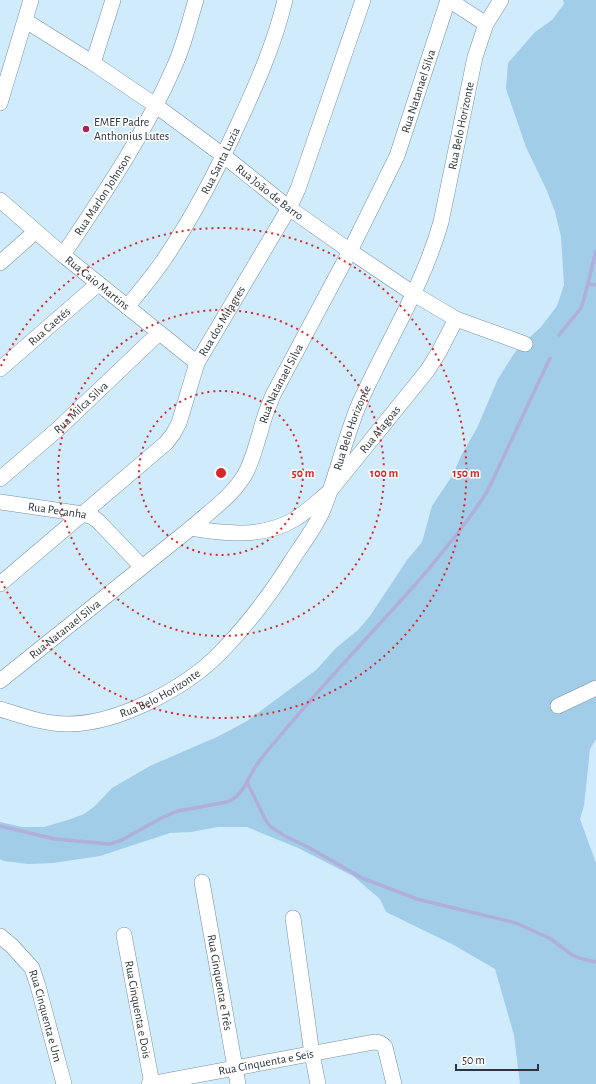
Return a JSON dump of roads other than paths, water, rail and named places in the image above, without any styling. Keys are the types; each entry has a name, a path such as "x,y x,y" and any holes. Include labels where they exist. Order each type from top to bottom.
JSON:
{"street":[{"path":"0,103 26,21 31,0"},
{"path":"93,63 113,0"},
{"name":"Rua Marlon Johnson","path":"63,255 116,173 155,105 175,66 196,0"},
{"name":"Rua Santa Luzia","path":"127,307 175,243 224,156 263,70 273,44 285,0"},
{"name":"Rua dos Milagres","path":"0,584 166,443 173,434 179,423 197,363 289,208 305,171 362,0"},
{"path":"448,0 486,24"},
{"name":"Rua Natanael Silva","path":"0,681 191,528 224,499 244,477 251,463 265,415 273,395 350,251 397,156 448,0"},
{"name":"Rua Belo Horizonte","path":"0,709 42,721 68,724 97,721 128,712 153,700 199,671 220,653 274,590 322,511 349,428 414,294 435,244 474,57 486,24 501,0"},
{"name":"Rua João de Barro","path":"26,21 93,63 155,105 224,156 289,208 414,294 456,319 525,344"},
{"name":"Rua Caio Martins","path":"0,200 35,232 197,363"},
{"path":"0,263 35,232"},
{"name":"Rua Caetés","path":"0,369 98,284"},
{"name":"Rua Alagoas","path":"191,528 213,532 244,534 274,528 295,519 310,508 329,492 427,371 439,352 456,319"},
{"name":"Rua Milca Silva","path":"0,478 58,429 159,333"},
{"name":"Rua Peçanha","path":"0,502 83,514 93,517 142,567"},
{"path":"558,706 596,688"},
{"name":"Rua Cinquenta e Três","path":"202,882 238,1084"},
{"path":"293,918 312,1054 318,1084"},
{"name":"Rua Cinquenta e Dois","path":"124,935 151,1084"},
{"name":"Rua Cinquenta e Um","path":"0,936 12,946 32,968 64,1084"},
{"name":"Rua Cinquenta e Seis","path":"151,1084 374,1042 383,1044 387,1051 394,1084"}],"waterway":[{"path":"559,335 581,308 596,251"},
{"path":"588,284 596,285"},
{"path":"0,826 55,839 109,844 120,841 163,817 178,811 227,802 238,795 254,768 268,750 316,694 414,586 471,515 488,490 550,358"},
{"path":"247,782 266,821 271,827 362,878 417,899 516,923 551,939 572,955 596,962"}],"place":[{"name":"EMEF Padre Anthonius Lutes","path":"86,129"}]}
